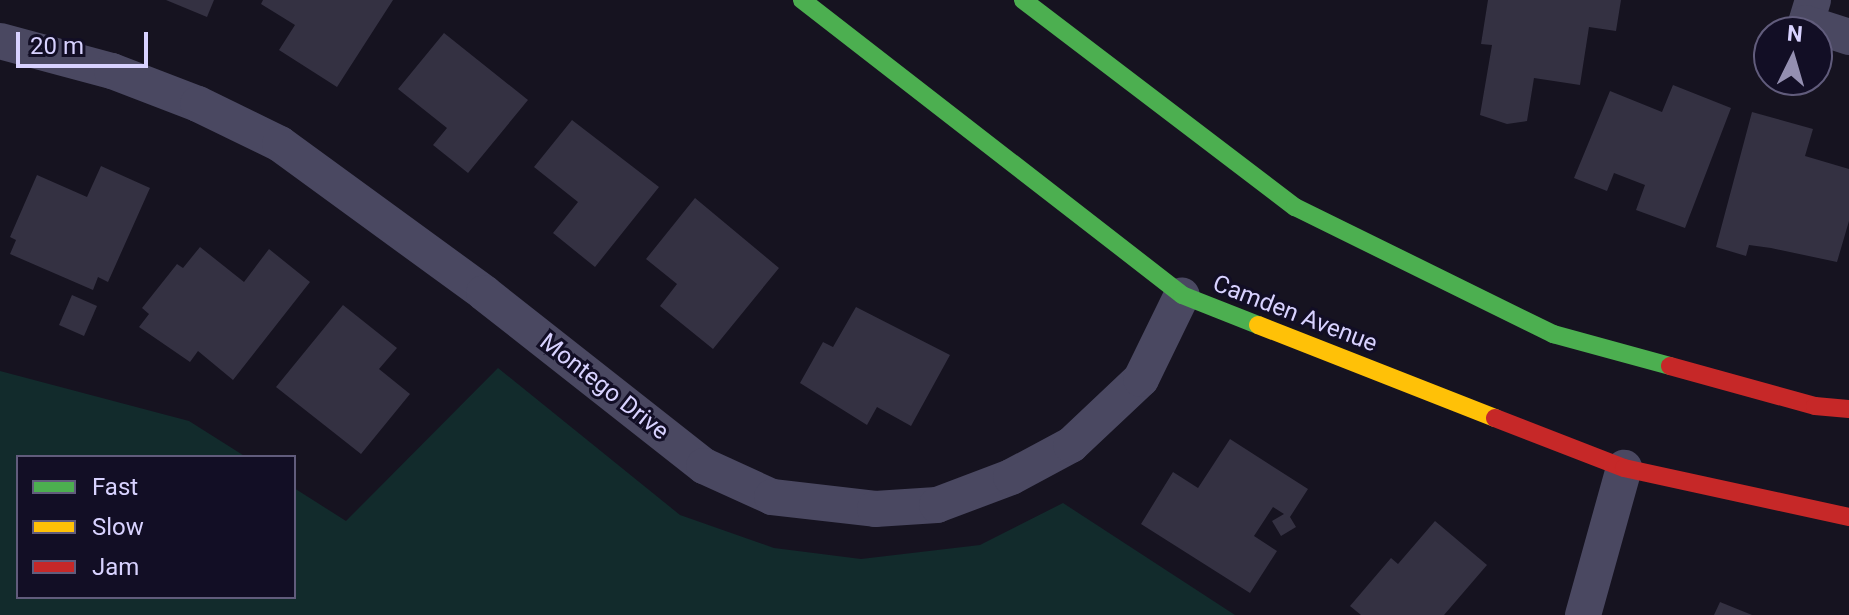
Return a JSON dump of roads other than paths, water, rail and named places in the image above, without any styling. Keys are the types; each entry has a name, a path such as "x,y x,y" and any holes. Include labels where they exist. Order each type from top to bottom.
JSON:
{"main road":[{"name":"Camden Avenue","path":"802,0 1182,295 1624,468 1849,517"},
{"path":"1023,0 1295,207 1553,334 1815,406 1849,409"}],"street":[{"path":"1813,0 1806,23 1849,37"},
{"name":"Montego Drive","path":"0,41 112,71 198,104 280,144 484,293 704,466 772,497 875,509 937,505 1011,477 1071,445 1141,379 1182,295"},
{"path":"1583,615 1624,468"}]}
